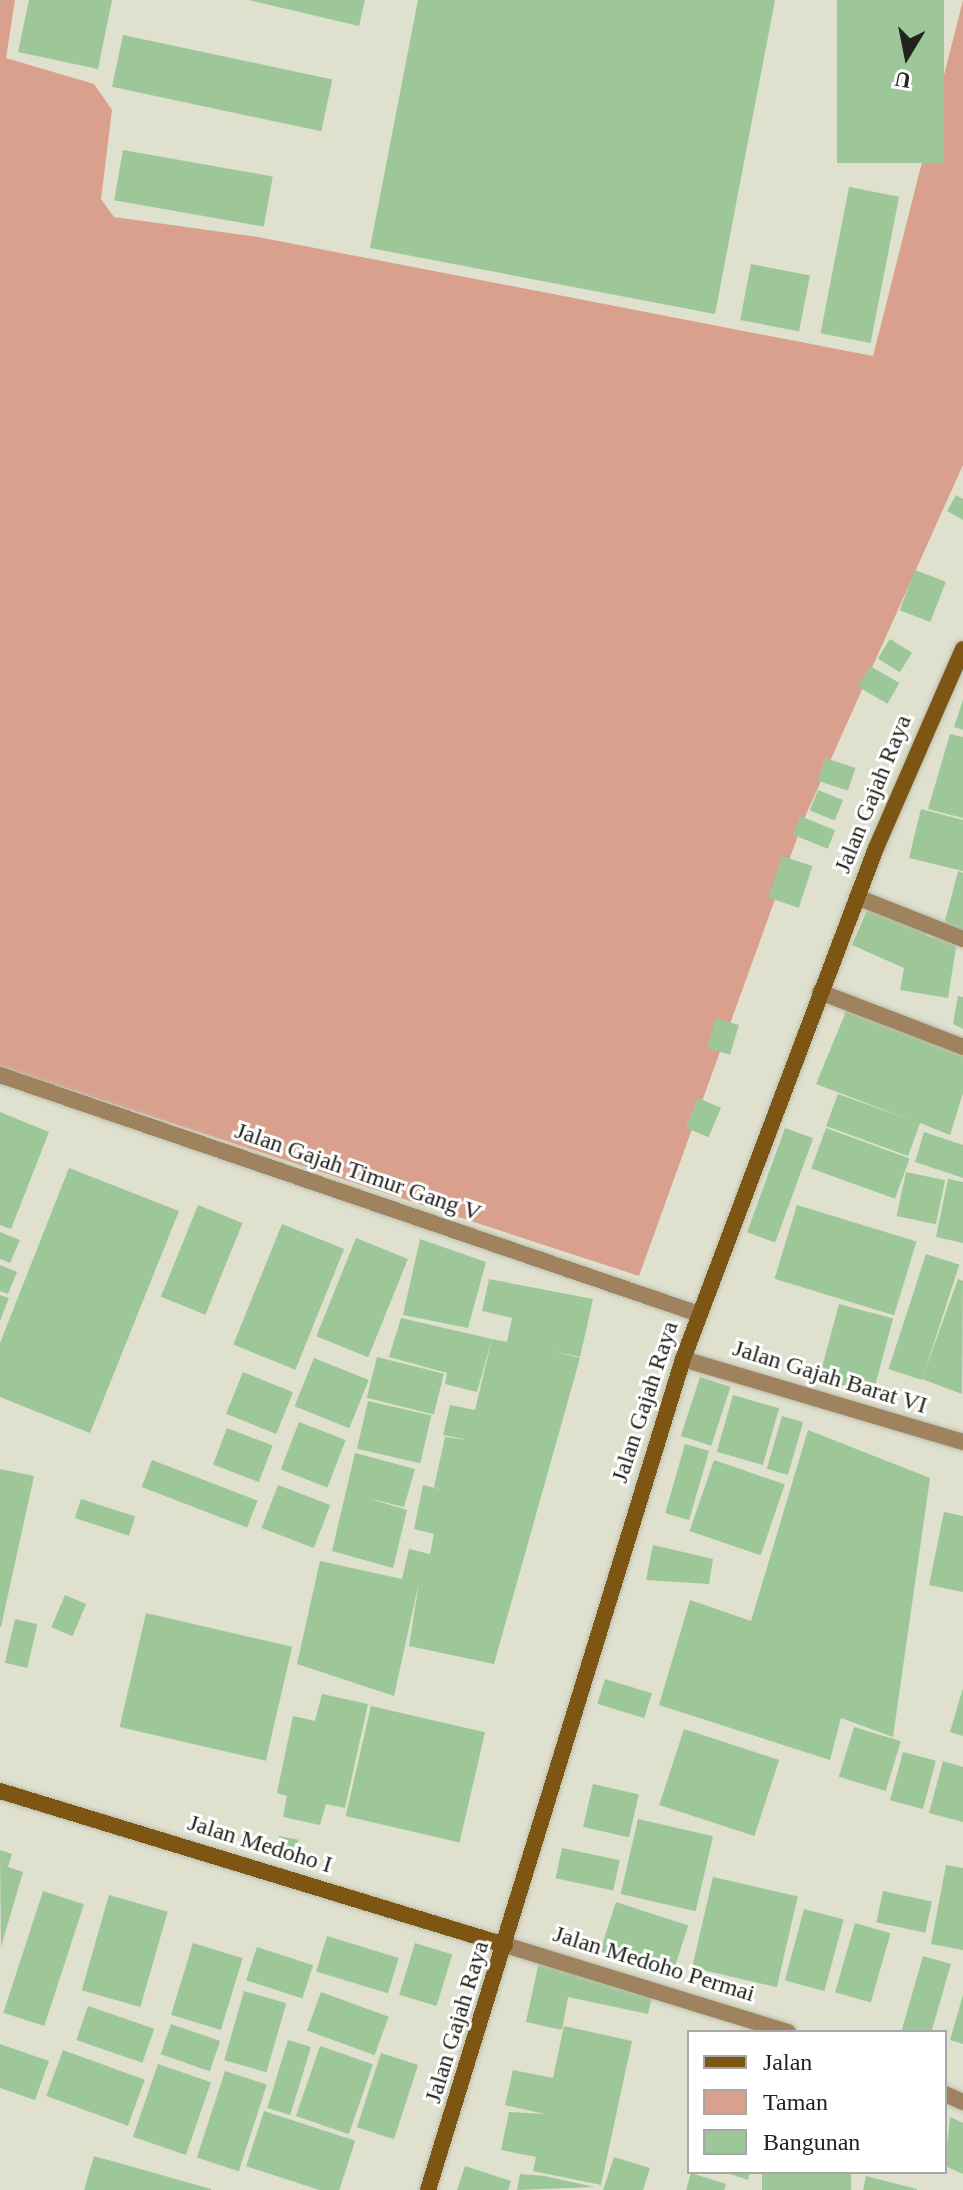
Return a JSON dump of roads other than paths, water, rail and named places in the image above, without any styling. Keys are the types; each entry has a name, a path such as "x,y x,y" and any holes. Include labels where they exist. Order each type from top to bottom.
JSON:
{"main road":[{"name":"Jalan Gajah Raya","path":"428,2190 683,1359 857,897 963,649"},
{"name":"Jalan Medoho I","path":"0,1791 505,1945"}],"street":[{"path":"857,897 963,939"},
{"path":"820,992 963,1047"},
{"name":"Jalan Gajah Timur Gang V","path":"0,1075 699,1314"},
{"name":"Jalan Gajah Barat VI","path":"683,1359 963,1442"},
{"name":"Jalan Medoho Permai","path":"505,1945 781,2030"}]}
